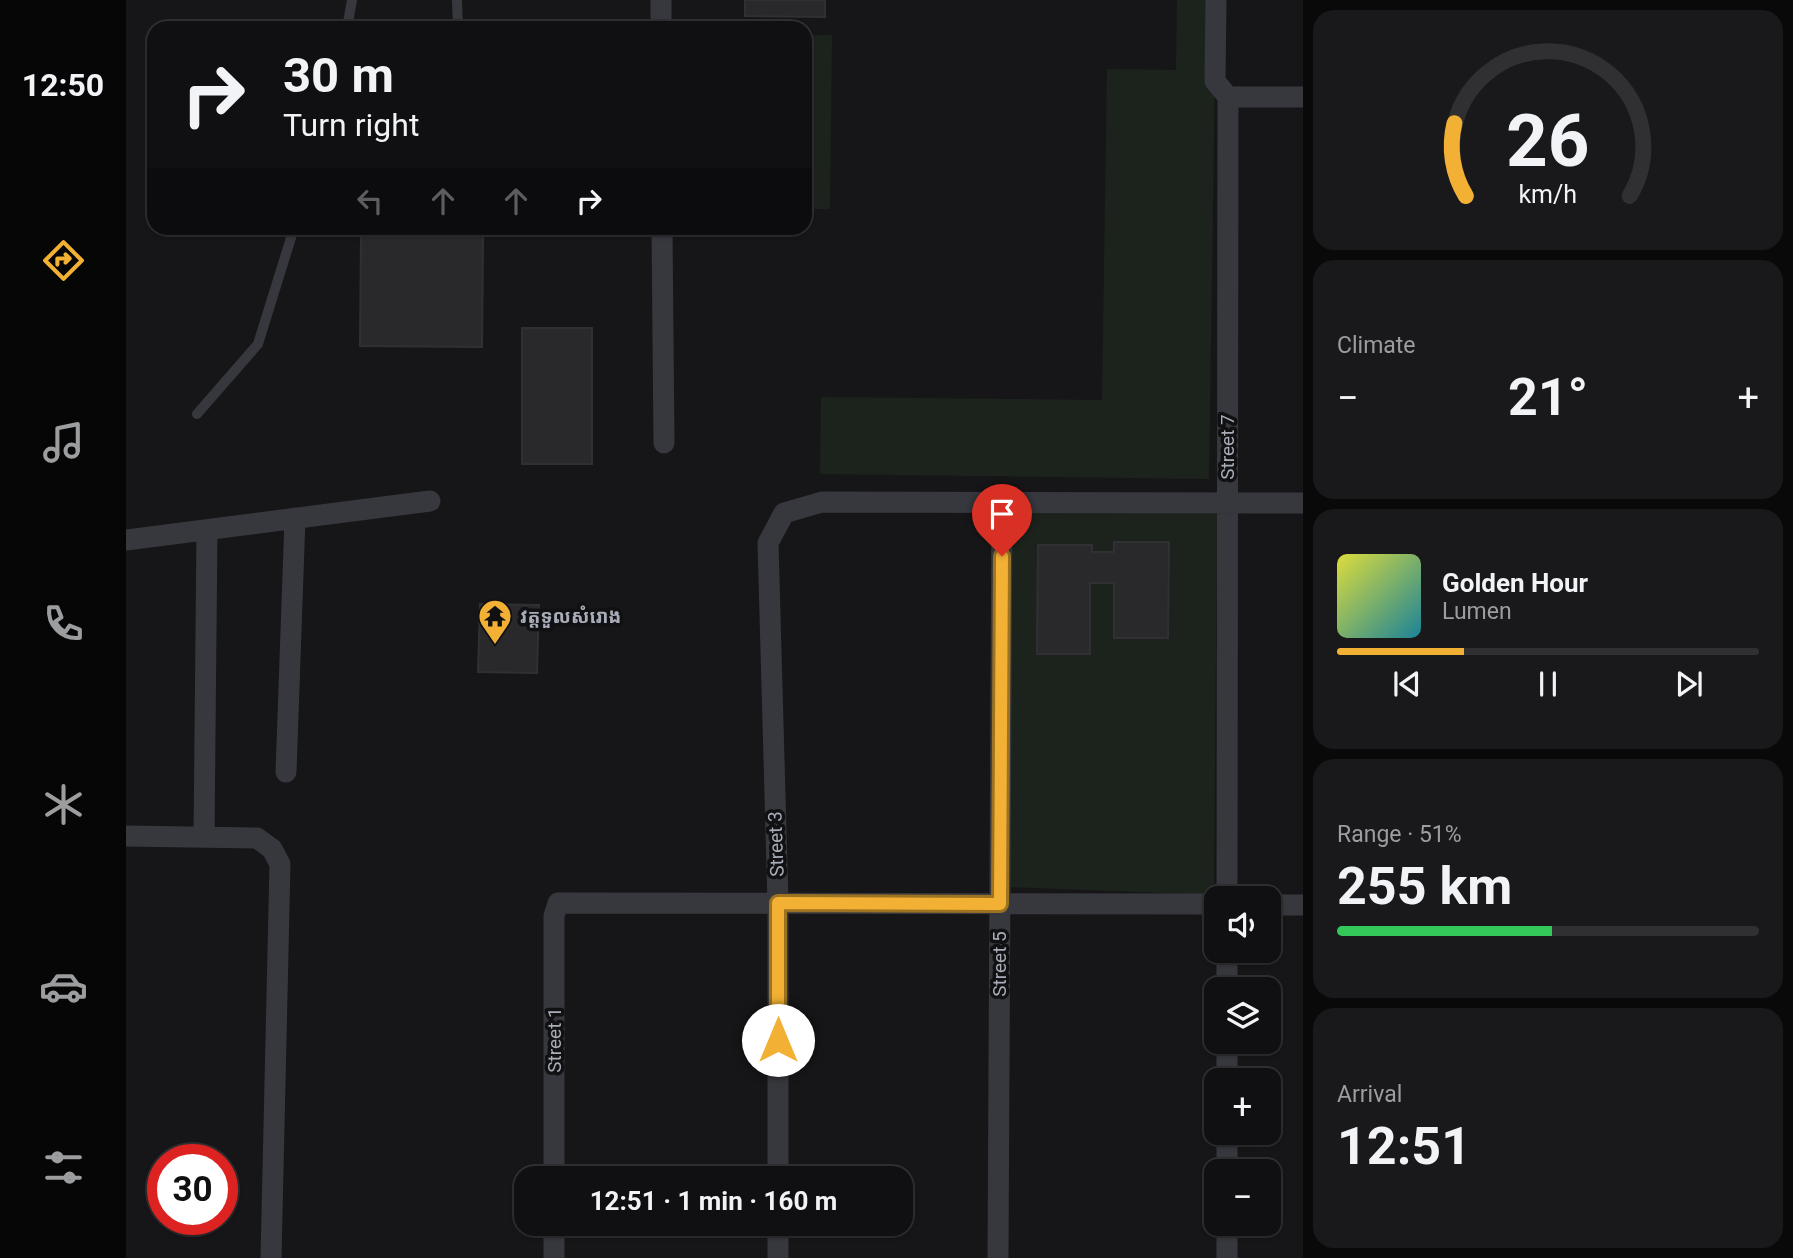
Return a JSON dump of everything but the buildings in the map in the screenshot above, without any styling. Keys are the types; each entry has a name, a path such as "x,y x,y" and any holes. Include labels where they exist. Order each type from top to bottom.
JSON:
{"street":[{"path":"661,0 661,21"},
{"name":"Street 7","path":"1216,0 1215,81 1228,97 1227,886"},
{"path":"1228,97 1303,97"},
{"path":"662,235 664,443"},
{"path":"126,540 430,502"},
{"name":"Street 3","path":"778,1166 778,903 768,543 784,513 822,502 1002,502"},
{"path":"1002,502 1303,503"},
{"name":"Street 5","path":"998,1258 1002,502"},
{"path":"286,772 295,518"},
{"path":"204,837 207,530"},
{"path":"126,836 257,838 272,849 280,864 271,1258"},
{"name":"Street 1","path":"554,1166 555,916 558,903 778,903"},
{"path":"778,903 1204,904"},
{"path":"1281,905 1303,905"},
{"path":"554,1236 554,1258"},
{"path":"778,1236 778,1258"},
{"path":"1227,1236 1227,1258"}],"lane":[{"path":"348,21 352,0"},
{"path":"457,0 458,21"},
{"path":"197,414 258,344 292,235"}],"shaded area":[{"path":"1177,0 1216,0 1209,479 820,474 821,397 1102,400 1107,69 1176,70"},
{"path":"812,35 832,35 830,209 812,209"},
{"path":"1012,510 1217,513 1214,886 1204,886 1204,895 1007,887"}],"place":[{"name":"វត្តទួលសំរោង","path":"495,646"}],"route":[{"path":"778,1040 778,903 1000,904 1002,556"}]}
